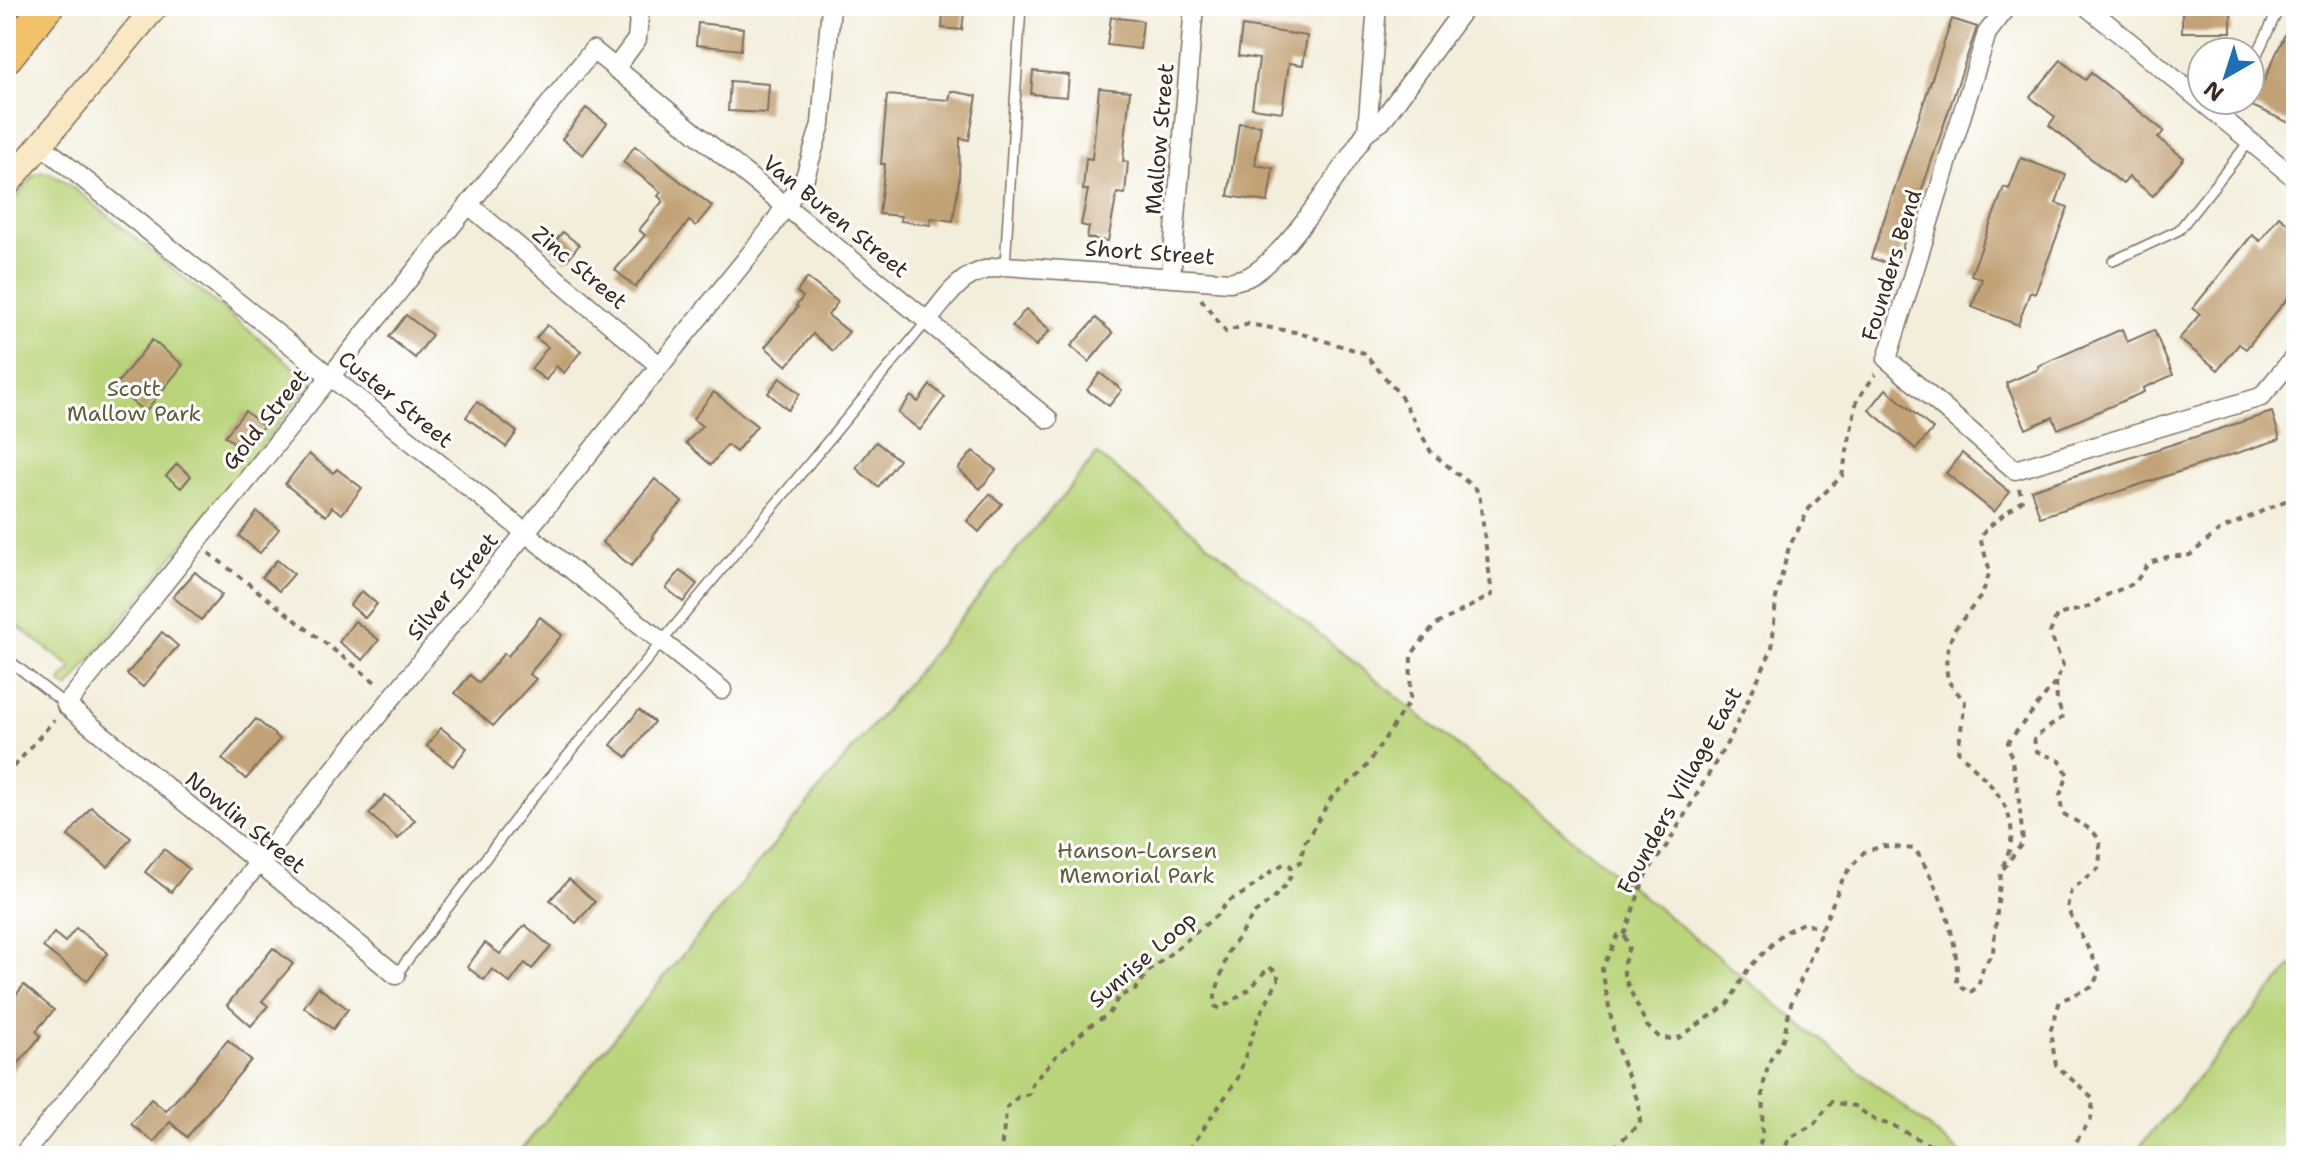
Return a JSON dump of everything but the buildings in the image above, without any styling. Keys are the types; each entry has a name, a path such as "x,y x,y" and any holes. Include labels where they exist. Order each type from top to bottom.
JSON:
{"highway":[{"path":"6,57 47,6"}],"main road":[{"path":"6,186 156,6"}],"street":[{"path":"615,69 637,39 640,6"},
{"name":"Silver Street","path":"22,1156 768,232 805,177 821,124 831,6"},
{"name":"Mallow Street","path":"1171,277 1194,6"},
{"path":"1367,131 1377,6"},
{"name":"Short Street","path":"928,320 969,274 1005,266 1230,282 1249,276 1295,232 1367,131 1381,122 1466,6"},
{"name":"Founders Bend","path":"2008,6 1987,33 1887,359 2015,470"},
{"path":"2086,6 2249,142 2295,174"},
{"name":"Van Buren Street","path":"593,50 1048,419"},
{"name":"Gold Street","path":"66,705 593,50"},
{"name":"Custer Street","path":"40,144 722,690"},
{"name":"Zinc Street","path":"469,205 660,366"},
{"path":"2015,470 2261,397 2296,355"},
{"name":"Nowlin Street","path":"66,705 396,975"}],"lane":[{"path":"1005,266 1021,6"},
{"path":"2266,36 2280,6"},
{"path":"2225,121 2227,116"},
{"path":"2113,261 2179,230 2249,142"},
{"path":"396,975 521,812 928,320"},
{"path":"6,658 66,705"}],"path":[{"path":"1171,277 1204,301 1226,332 1248,324 1295,332 1364,353 1400,395 1431,452 1479,492 1492,595 1435,625 1411,655 1410,700 1362,773 1333,795 1304,844 1300,863 1291,866 1288,882 1255,913 1228,952 1215,995 1215,1006 1220,1009 1256,983 1269,967 1278,973 1278,980 1258,1018 1238,1078 1185,1156"},
{"name":"Founders Village East","path":"1624,935 1646,874 1724,750 1772,649 1776,598 1789,547 1810,507 1842,476 1857,400 1887,359"},
{"path":"1756,1156 1762,1137 1763,1087 1769,1062 1783,1039 1791,1004 1844,876 1864,852 1883,846 1915,849 1931,874 1953,940 1958,963 1957,983 1969,993 1978,987 1983,968 1993,952 2001,899 2001,872 2012,840 2007,809 1982,773 1958,751 1965,702 1948,681 1946,666 1948,646 1955,629 1982,595 1990,571 1980,538 1988,526 2002,519 2022,500 2015,470"},
{"path":"2001,872 2023,842 2015,768 2008,742 2056,682 2063,665 2050,633 2057,615 2085,608 2135,583 2148,564 2167,557 2190,555 2220,530 2296,496"},
{"path":"196,543 393,697"},
{"path":"2056,682 2057,701 2063,717 2034,738 2036,751 2060,761 2068,775 2060,795 2062,813 2096,832 2102,849 2098,869 2071,890 2067,908 2100,971 2092,987 2060,1001 2050,1032 2056,1065 2093,1099 2091,1119 2072,1148 2076,1156"},
{"path":"6,776 66,705"},
{"name":"Sunrise Loop","path":"997,1156 1001,1149 1007,1107 1018,1097 1029,1094 1032,1084 1056,1056 1091,1025 1109,1014 1119,996 1135,990 1148,972 1217,915 1227,902 1246,892 1276,867 1285,863 1291,866"},
{"path":"1605,1156 1640,1123 1639,1104 1616,1045 1602,969 1618,935 1624,935 1629,947 1624,977 1647,1026 1660,1038 1677,1039 1728,1004 1748,969 1783,933 1803,923 1822,929"},
{"path":"1780,1156 1790,1138 1814,1124 1832,1102 1855,1106 1876,1121 1892,1125 1939,1150 1942,1156"}],"green space":[{"name":"Scott Mallow Park","path":"51,173 84,196 312,382 68,688 60,682 72,668 6,617 6,210 34,175"},
{"name":"Hanson-Larsen Memorial Park","path":"1097,454 1964,1156 516,1156"},
{"path":"2296,961 2296,1156 2132,1156"}]}
